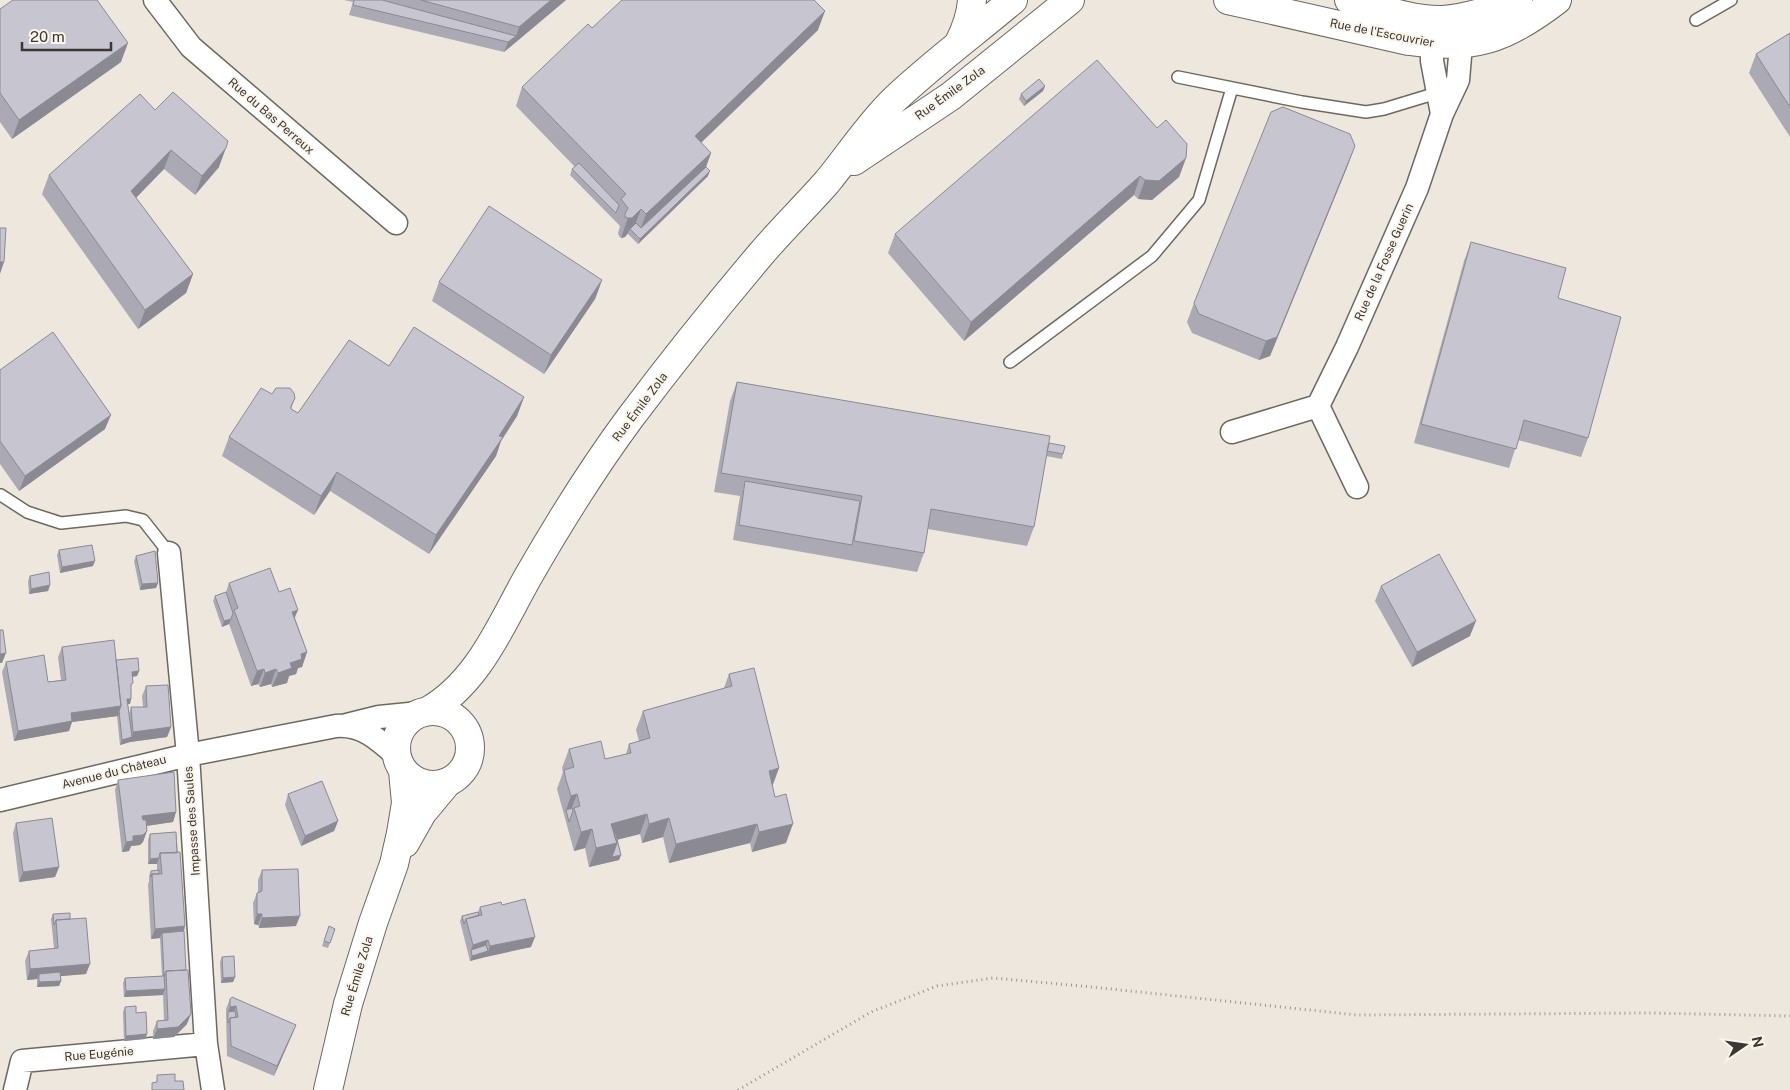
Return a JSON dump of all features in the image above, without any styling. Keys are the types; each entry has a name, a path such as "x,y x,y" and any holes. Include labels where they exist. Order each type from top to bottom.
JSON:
{"main road":[{"path":"957,47 966,29 971,13 972,0"},
{"name":"Rue Émile Zola","path":"423,712 448,698 459,688 484,655 529,574 584,484 665,372 762,253 827,181 875,120 895,99 1013,0"},
{"name":"Rue Émile Zola","path":"827,181 884,140 951,96 1070,0"},
{"name":"Rue de l'Escouvrier","path":"1228,0 1409,41 1432,32 1442,20 1486,12 1518,0"},
{"name":"Rue de l'Escouvrier","path":"1349,0 1398,13 1432,32 1461,45 1481,41 1511,30 1558,0"},
{"name":"Rue Émile Zola","path":"470,741 473,692 484,655"},
{"path":"438,711 456,718 468,734 470,741 468,763 463,771 447,783 428,786 410,778 400,763 396,743 403,725 410,718 423,712 438,711"},
{"name":"Rue Émile Zola","path":"328,1090 348,1004 373,923 394,864 401,833 406,803 400,763"},
{"name":"Rue Émile Zola","path":"394,864 422,813 447,783"}],"street":[{"name":"Rue du Bas Perreux","path":"155,0 191,47 396,223"},
{"name":"Rue de la Fosse Guerin","path":"1318,406 1347,347 1417,188 1445,98 1459,73 1460,17"},
{"name":"Rue de la Fosse Guerin","path":"1432,32 1432,62 1445,98"},
{"path":"1232,432 1318,406 1357,487"},
{"name":"Impasse des Saules","path":"170,553 188,755 206,1044 213,1090"},
{"name":"Avenue du Château","path":"0,800 188,755 347,725 378,717 423,712"},
{"path":"347,725 368,732 400,763"},
{"name":"Rue Eugénie","path":"16,1090 22,1061 206,1044"}],"lane":[{"path":"1696,20 1731,0"},
{"path":"1178,77 1302,102 1366,112 1445,98"},
{"path":"1010,362 1152,256 1199,200 1232,88"},
{"path":"1,495 27,512 61,523 126,516 143,520 170,553"}],"path":[{"path":"738,1090 872,1012 937,986 993,978 1357,1015 1652,1013 1790,1016"}],"building":[{"path":"13,0 97,0 128,43 19,120 0,93 0,9"},
{"path":"354,0 382,0 516,36 508,42 353,5"},
{"path":"421,0 551,0 519,27"},
{"path":"622,0 814,0 825,11 695,136 711,153 646,214 641,209 632,218 625,217 628,208 621,199 626,194 522,87 588,24 592,28"},
{"path":"1790,33 1790,107 1756,54"},
{"path":"1097,60 1157,128 1166,120 1187,144 1186,158 1159,181 1145,180 1140,176 971,322 895,234"},
{"path":"1039,79 1045,86 1026,101 1021,94"},
{"path":"173,92 228,141 226,148 202,176 171,150 131,191 193,274 145,310 49,175 140,94 155,110"},
{"path":"1283,107 1350,134 1355,146 1277,337 1266,341 1199,314 1194,303 1271,112"},
{"path":"579,163 619,205 616,213 572,169"},
{"path":"706,167 710,171 640,239 630,229 636,223 641,228"},
{"path":"489,206 602,280 551,355 439,282"},
{"path":"0,228 6,228 4,262 0,262"},
{"path":"1471,242 1566,268 1558,298 1621,317 1588,438 1524,420 1516,449 1421,424"},
{"path":"414,327 524,397 499,436 503,437 436,535 337,472 321,496 229,437 261,388 272,394 276,388 290,388 295,398 291,409 298,413 349,340 389,366"},
{"path":"53,332 111,415 25,476 0,441 0,370"},
{"path":"737,382 1050,436 1034,527 931,509 924,553 854,541 862,496 721,473"},
{"path":"1049,443 1065,446 1063,454 1047,451"},
{"path":"745,481 860,501 852,545 739,525"},
{"path":"92,545 95,561 62,567 59,550"},
{"path":"155,551 158,583 142,584 136,556"},
{"path":"1439,554 1476,621 1417,652 1381,586"},
{"path":"270,568 279,592 290,588 298,610 292,612 307,652 301,654 302,659 290,663 292,668 278,673 276,669 265,673 264,669 257,671 234,610 238,608 229,583"},
{"path":"49,572 50,585 31,589 30,576"},
{"path":"226,592 233,613 231,619 224,621 215,596"},
{"path":"0,630 3,630 6,653 0,654"},
{"path":"114,640 121,706 71,713 72,721 18,731 6,662 44,655 48,682 66,680 62,647"},
{"path":"138,658 139,671 132,672 131,699 127,699 132,737 122,740 119,711 121,706 116,660"},
{"path":"754,668 779,768 769,771 775,797 786,794 793,824 759,832 757,824 676,844 669,818 649,824 647,814 611,824 617,843 596,848 592,829 581,832 574,808 580,806 577,794 571,796 566,780 564,770 574,767 569,749 601,741 605,759 631,753 629,744 650,738 643,711 732,686 729,674"},
{"path":"168,685 171,727 133,732 131,707 147,707 146,686"},
{"path":"174,772 176,812 142,816 143,820 146,820 147,831 143,835 133,836 133,841 126,842 118,780"},
{"path":"322,781 338,821 305,836 288,794"},
{"path":"572,808 573,811 569,822 566,810"},
{"path":"52,818 59,867 23,872 16,823"},
{"path":"176,832 177,853 160,853 159,858 150,859 150,834"},
{"path":"614,835 616,835 621,855 612,857 617,843"},
{"path":"180,852 185,926 155,929 152,874 162,874 160,853"},
{"path":"298,869 300,916 262,918 262,914 257,914 257,893 262,891 262,870"},
{"path":"159,870 159,874 152,874 151,877 151,871"},
{"path":"525,899 535,937 490,946 488,940 473,945 466,919 482,915 480,907 501,902 502,905"},
{"path":"478,912 479,915 466,919 464,924 462,916"},
{"path":"70,913 70,919 56,920 54,925 53,914"},
{"path":"86,918 90,964 30,969 29,951 58,948 56,920"},
{"path":"329,926 335,929 330,943 324,941"},
{"path":"184,931 186,970 166,971 164,976 162,933"},
{"path":"486,945 488,951 472,956 471,950"},
{"path":"234,956 235,977 223,978 222,957"},
{"path":"188,970 191,1014 178,1027 157,1029 157,1021 168,1020 166,971"},
{"path":"60,972 61,981 39,982 39,974"},
{"path":"164,976 165,989 126,991 125,978"},
{"path":"232,997 296,1025 277,1066 231,1046 230,1018 238,1017 236,1006 230,1007 230,999"},
{"path":"136,1006 136,1013 146,1012 147,1034 126,1036 125,1007"},
{"path":"235,1011 236,1017 230,1018 228,1023 228,1012"},
{"path":"175,1074 175,1081 183,1081 184,1090 152,1090 152,1083 157,1082 157,1075"}]}
